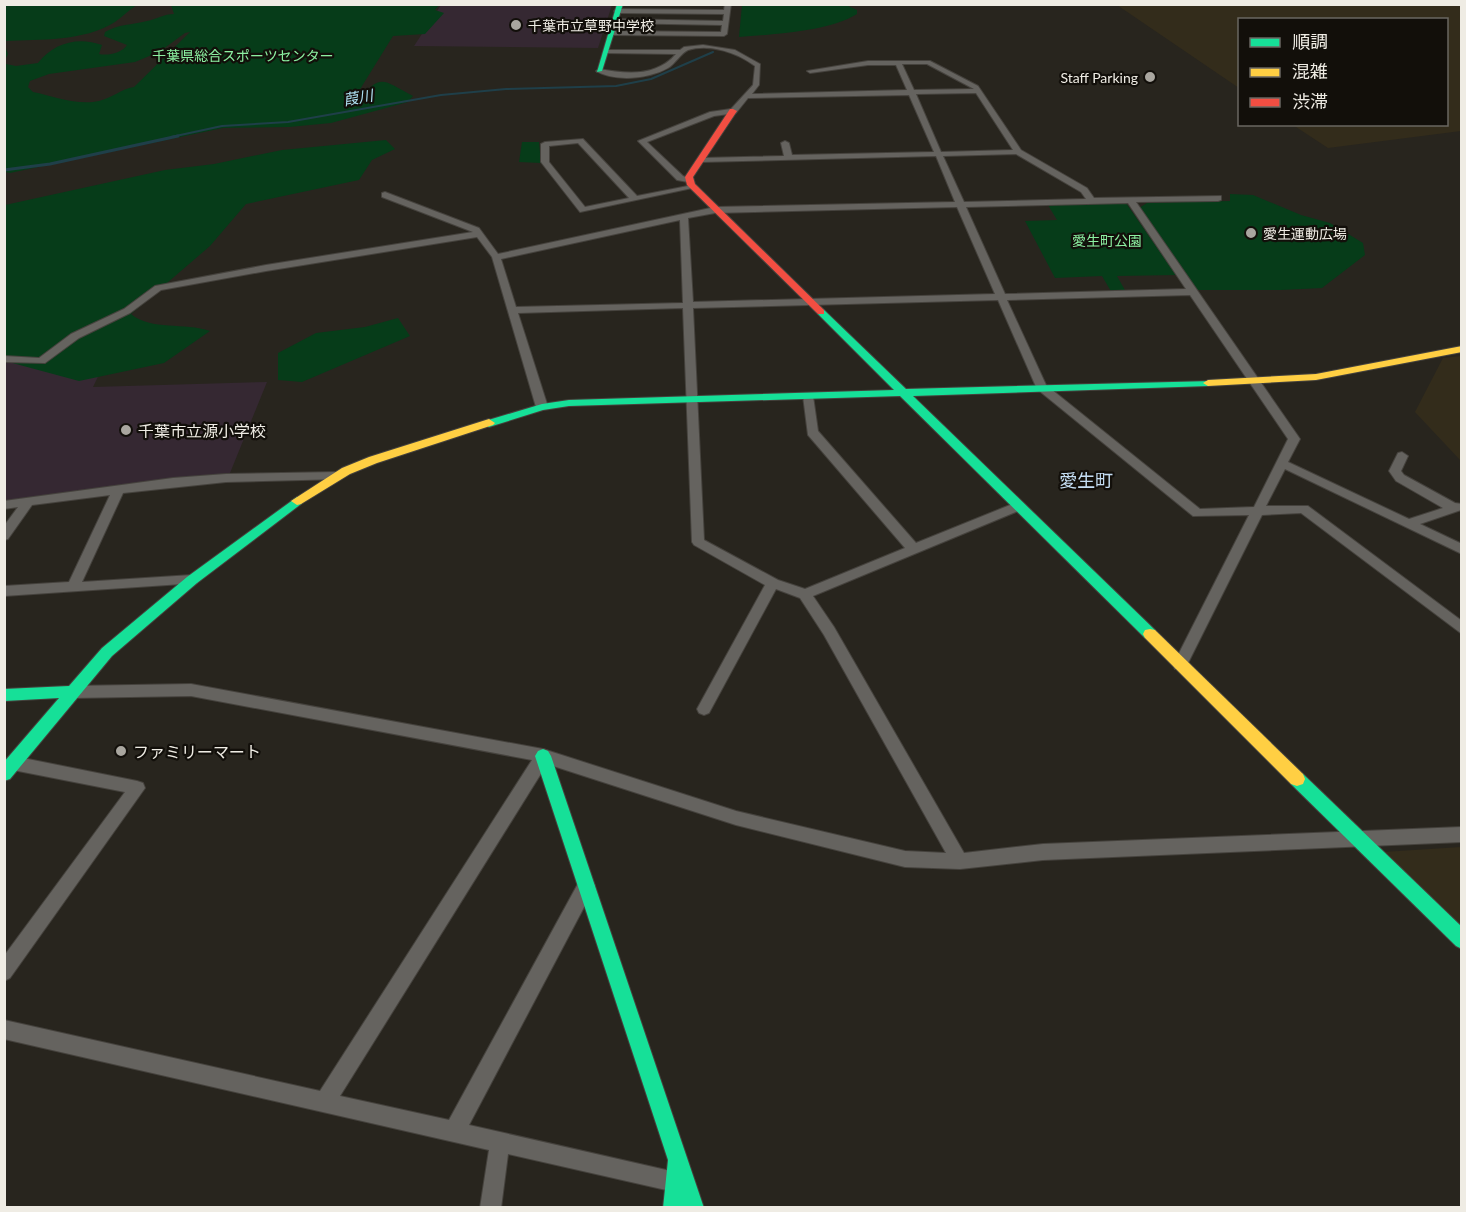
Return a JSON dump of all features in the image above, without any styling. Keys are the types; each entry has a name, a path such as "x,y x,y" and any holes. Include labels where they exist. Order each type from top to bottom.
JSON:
{"street":[{"path":"728,8 724,34 612,27 728,8"},
{"path":"612,27 726,23"},
{"path":"612,27 642,42"},
{"path":"612,27 681,52"},
{"path":"612,27 599,71 627,76 646,76 677,59 684,49 709,46 753,61 758,65 756,85 733,111 701,160 691,184"},
{"path":"664,42 699,39 700,33"},
{"path":"898,62 1041,387 1197,513 1304,509 1461,629"},
{"path":"810,71 868,63 928,62 980,90 1018,152 1084,190 1092,201"},
{"path":"745,96 980,90"},
{"path":"733,111 713,114 642,141 680,178 691,184 1461,940"},
{"path":"635,199 580,141 544,144 545,162 583,210 635,199 691,184"},
{"path":"785,143 789,158"},
{"path":"701,160 1018,152"},
{"path":"386,195 467,226 480,234 496,257 542,407"},
{"path":"496,257 715,210 1218,198"},
{"path":"1130,200 1294,439 1180,665"},
{"path":"684,217 698,542 773,583 804,594 829,631 960,861"},
{"path":"4,359 41,361 75,336 127,311 158,288 266,268 480,234"},
{"path":"511,310 1193,292"},
{"path":"9,768 107,652 192,580 297,501 337,476 394,452 542,407 570,403 1254,382 1329,376 1461,349"},
{"path":"808,396 812,432 914,549"},
{"path":"1402,456 1395,471 1400,478 1457,507"},
{"path":"1283,464 1461,550"},
{"path":"7,505 173,482 226,478 337,476"},
{"path":"73,587 119,489"},
{"path":"4,536 28,502"},
{"path":"804,594 1019,506"},
{"path":"1408,524 1457,507"},
{"path":"4,591 192,580"},
{"path":"704,709 773,583"},
{"path":"4,695 191,690 543,756 736,818 905,859 960,861 1043,852 1461,834"},
{"path":"543,756 694,1208"},
{"path":"325,1102 543,756"},
{"path":"4,972 137,788 9,768"},
{"path":"454,1132 586,886"},
{"path":"4,1029 675,1182"},
{"path":"490,1208 500,1143"},
{"path":"674,1208 676,1153"}],"shaded area":[{"name":"千葉市立草野中学校","path":"441,5 612,5 598,48 414,46"},
{"path":"1117,5 1461,5 1461,131 1328,148 1295,126 1448,126 1448,18 1238,18 1238,87"},
{"path":"1462,356 1461,461 1415,412 1443,358"},
{"name":"千葉市立源小学校","path":"4,361 105,362 93,387 267,382 230,473 5,502"},
{"path":"1461,847 1461,928 1383,852"}],"green space":[{"path":"137,5 115,22 89,33 61,38 5,41 5,6"},
{"name":"千葉県総合スポーツセンター","path":"171,5 439,5 435,10 444,13 425,34 393,36 354,99 358,100 372,85 383,82 413,96 408,102 331,123 289,127 223,128 10,173 5,172 5,60 6,64 16,66 38,63 51,50 75,41 102,45 99,54 114,53 127,45 104,36 105,32 120,26 174,14","holes":["190,32 134,87 104,100 91,102 66,100 33,92 28,87 30,81 49,74 135,62 159,52 185,33"]},
{"path":"742,5 846,5 857,10 857,14 831,25 816,28 739,37"},
{"path":"386,140 395,149 372,160 359,180 246,204 210,246 131,314 148,323 210,331 164,363 79,381 5,361 5,205 165,170 214,164 282,150"},
{"path":"522,142 539,142 541,163 519,162"},
{"name":"愛生運動広場","path":"1230,194 1253,195 1301,215 1330,223 1363,243 1365,255 1322,288 1195,290 1139,208 1147,203 1230,201"},
{"name":"愛生町公園","path":"1126,203 1176,275 1117,276 1126,292 1112,293 1102,276 1055,278 1025,221 1057,220 1048,205"},
{"path":"398,318 410,336 302,382 278,380 278,353 316,333 365,327"}],"waterway":[{"name":"葭川","path":"171,137 222,126 288,122 441,95 506,89 616,86 651,79 713,52"},
{"name":"葭川","path":"4,170 50,164 178,136"}],"traffic: fast":[{"path":"599,71 620,4"},
{"path":"821,312 1150,634"},
{"path":"489,423 542,407 569,403 1208,383"},
{"path":"4,774 107,652 192,580 297,501"},
{"path":"4,695 71,692"},
{"path":"543,756 694,1208"},
{"path":"1297,779 1462,940"},
{"path":"673,1208 676,1165"}],"traffic: slow":[{"path":"1208,383 1316,377 1462,349"},
{"path":"297,501 346,471 373,460 489,423"},
{"path":"1150,634 1297,779"}],"traffic: jam":[{"path":"733,111 689,177 691,185 821,312"}],"place":[{"name":"千葉市立草野中学校","path":"516,25"},
{"name":"Staff Parking","path":"1150,77"},
{"name":"愛生運動広場","path":"1251,233"},
{"name":"千葉市立源小学校","path":"126,430"},
{"name":"ファミリーマート","path":"121,751"}],"district":[{"name":"愛生町","path":"1086,480"}]}
